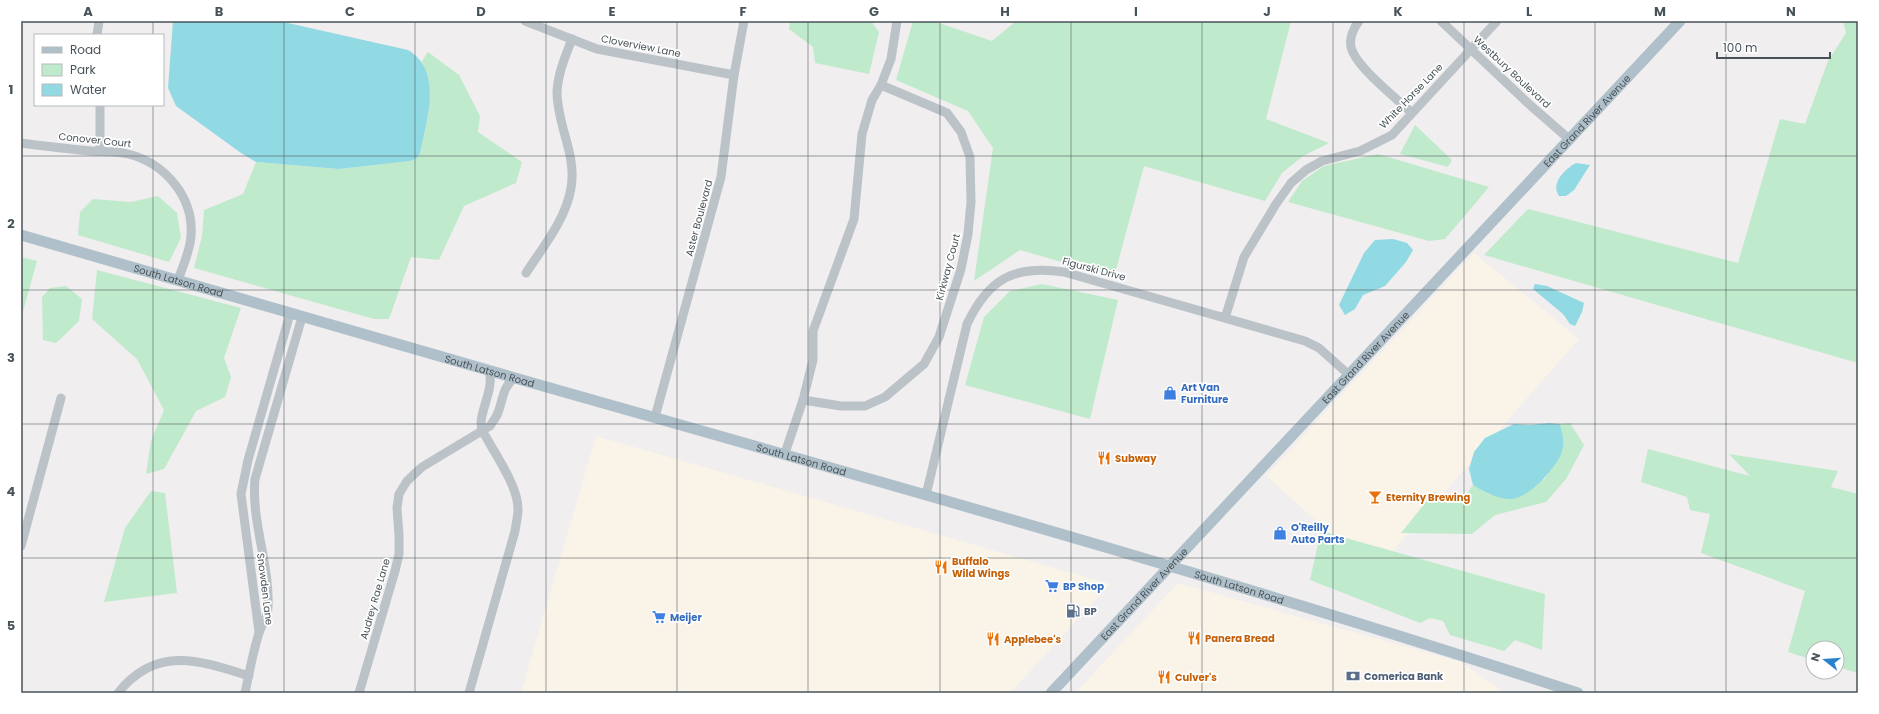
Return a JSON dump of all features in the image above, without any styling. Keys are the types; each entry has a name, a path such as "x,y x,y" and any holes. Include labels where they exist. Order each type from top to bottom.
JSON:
{"main road":[{"name":"East Grand River Avenue","path":"1051,693 1680,21"},
{"name":"South Latson Road","path":"21,235 290,314 785,453 1169,566 1449,651 1578,693"}],"street":[{"path":"97,34 99,21"},
{"name":"Cloverview Lane","path":"525,21 606,51 734,75"},
{"name":"Aster Boulevard","path":"656,417 721,177 734,75 744,21"},
{"path":"785,453 803,400 813,360 813,331 854,219 862,134 872,100 881,85 891,59 897,21"},
{"path":"1359,21 1352,34 1351,46 1355,55 1379,83 1412,113"},
{"name":"Westbury Boulevard","path":"1441,21 1530,105 1569,139"},
{"name":"White Horse Lane","path":"1225,318 1244,257 1276,204 1291,183 1306,170 1322,161 1360,151 1392,135 1497,21"},
{"path":"526,274 562,216 571,189 572,165 557,93 560,69 572,39"},
{"name":"Kirkway Court","path":"803,400 841,406 865,406 885,397 924,364 940,337 961,269 968,234 971,202 970,157 961,132 947,113 881,85"},
{"path":"100,106 100,151"},
{"name":"Conover Court","path":"21,143 126,153 139,157 153,164 167,174 177,186 185,201 192,236 188,253 178,280"},
{"name":"Figurski Drive","path":"926,495 967,324 975,306 982,297 1000,280 1021,272 1041,269 1064,272 1305,341 1319,348 1348,374"},
{"name":"Snowden Lane","path":"259,632 241,494 242,481 290,314"},
{"name":"Snowden Lane","path":"245,693 259,632 265,622 268,608 267,578 261,546 254,490 255,479 302,317"},
{"path":"469,693 515,531 518,509 515,493 510,482 486,437 481,431 480,421 491,386 489,370"},
{"path":"273,373 284,376"},
{"name":"Audrey Rae Lane","path":"359,693 399,554 397,508 399,494 407,481 422,467 458,447 490,426 497,415 509,381 515,378"},
{"path":"21,546 60,398"},
{"path":"254,439 266,442"},
{"name":"Snowden Lane","path":"248,549 261,546"},
{"path":"118,693 134,676 150,666 167,661 184,659 207,663 249,676"}],"shaded area":[{"path":"1474,253 1579,339 1393,551 1332,535 1266,476"},
{"path":"596,436 1110,584 1010,693 521,693"},
{"path":"1178,583 1461,662 1505,693 1075,693"}],"green space":[{"path":"790,21 871,21 879,32 869,74 815,63 813,47 789,29"},
{"path":"913,21 933,21 992,41 1016,21 1291,21 1266,119 1329,143 1303,156 1282,173 1265,201 1144,166 1114,277 1020,250 974,281 993,148 968,111 896,80"},
{"path":"1843,21 1858,21 1858,363 1484,255 1528,209 1738,263 1780,119 1805,124 1828,61 1846,33"},
{"path":"428,52 459,75 480,116 478,132 522,162 516,183 464,206 439,260 411,257 389,319 374,319 194,268 202,236 204,210 243,194 256,162 339,169 409,161 417,158 420,153 428,117 428,86 422,61"},
{"path":"1415,125 1452,160 1448,167 1400,154"},
{"path":"1378,154 1489,187 1445,239 1429,241 1288,202 1302,181 1324,166"},
{"path":"158,196 177,213 181,238 169,262 78,235 80,212 93,199 131,202"},
{"path":"21,257 37,261 21,319"},
{"path":"97,270 241,308 224,358 231,377 225,397 196,411 164,469 146,474 151,441 164,410 137,359 92,319"},
{"path":"1042,284 1118,300 1090,419 965,385 984,317 1010,291"},
{"path":"66,286 82,299 79,321 56,343 43,340 42,297 50,288"},
{"path":"1570,423 1584,445 1566,479 1546,502 1495,515 1472,534 1401,533 1434,492 1462,500 1473,485 1490,495 1544,480 1557,460 1562,448 1562,433 1560,424"},
{"path":"1648,449 1750,476 1729,454 1838,471 1831,487 1858,494 1858,673 1845,669 1845,640 1805,640 1805,657 1788,652 1805,591 1701,553 1710,514 1690,510 1687,497 1641,482"},
{"path":"151,491 165,493 177,593 104,602 125,528"},
{"path":"1321,531 1545,594 1542,650 1515,640 1504,651 1450,635 1443,621 1430,618 1420,623 1310,580"}],"water":[{"path":"173,21 279,21 408,50 419,59 426,70 429,83 429,112 420,153 417,158 410,161 339,169 256,162 241,153 176,106 168,88"},
{"path":"1576,163 1590,165 1574,190 1566,196 1559,196 1556,186 1560,177 1567,169"},
{"path":"1393,239 1407,243 1413,250 1406,262 1385,286 1363,295 1355,309 1345,315 1339,305 1364,253 1375,240"},
{"path":"1535,284 1547,286 1584,303 1582,312 1575,326 1570,324 1563,314 1533,289"},
{"path":"1549,423 1560,424 1563,438 1563,448 1555,465 1533,488 1517,498 1510,499 1490,494 1473,485 1469,469 1474,452 1485,438 1514,424 1531,425"}],"place":[{"name":"Art Van Furniture","path":"1170,393"},
{"name":"Subway","path":"1104,458"},
{"name":"Eternity Brewing","path":"1375,497"},
{"name":"O'Reilly Auto Parts","path":"1280,533"},
{"name":"Buffalo Wild Wings","path":"941,567"},
{"name":"BP Shop","path":"1052,586"},
{"name":"BP","path":"1073,611"},
{"name":"Meijer","path":"659,617"},
{"name":"Panera Bread","path":"1194,638"},
{"name":"Applebee's","path":"993,639"},
{"name":"Comerica Bank","path":"1353,676"},
{"name":"Culver's","path":"1164,677"}]}
